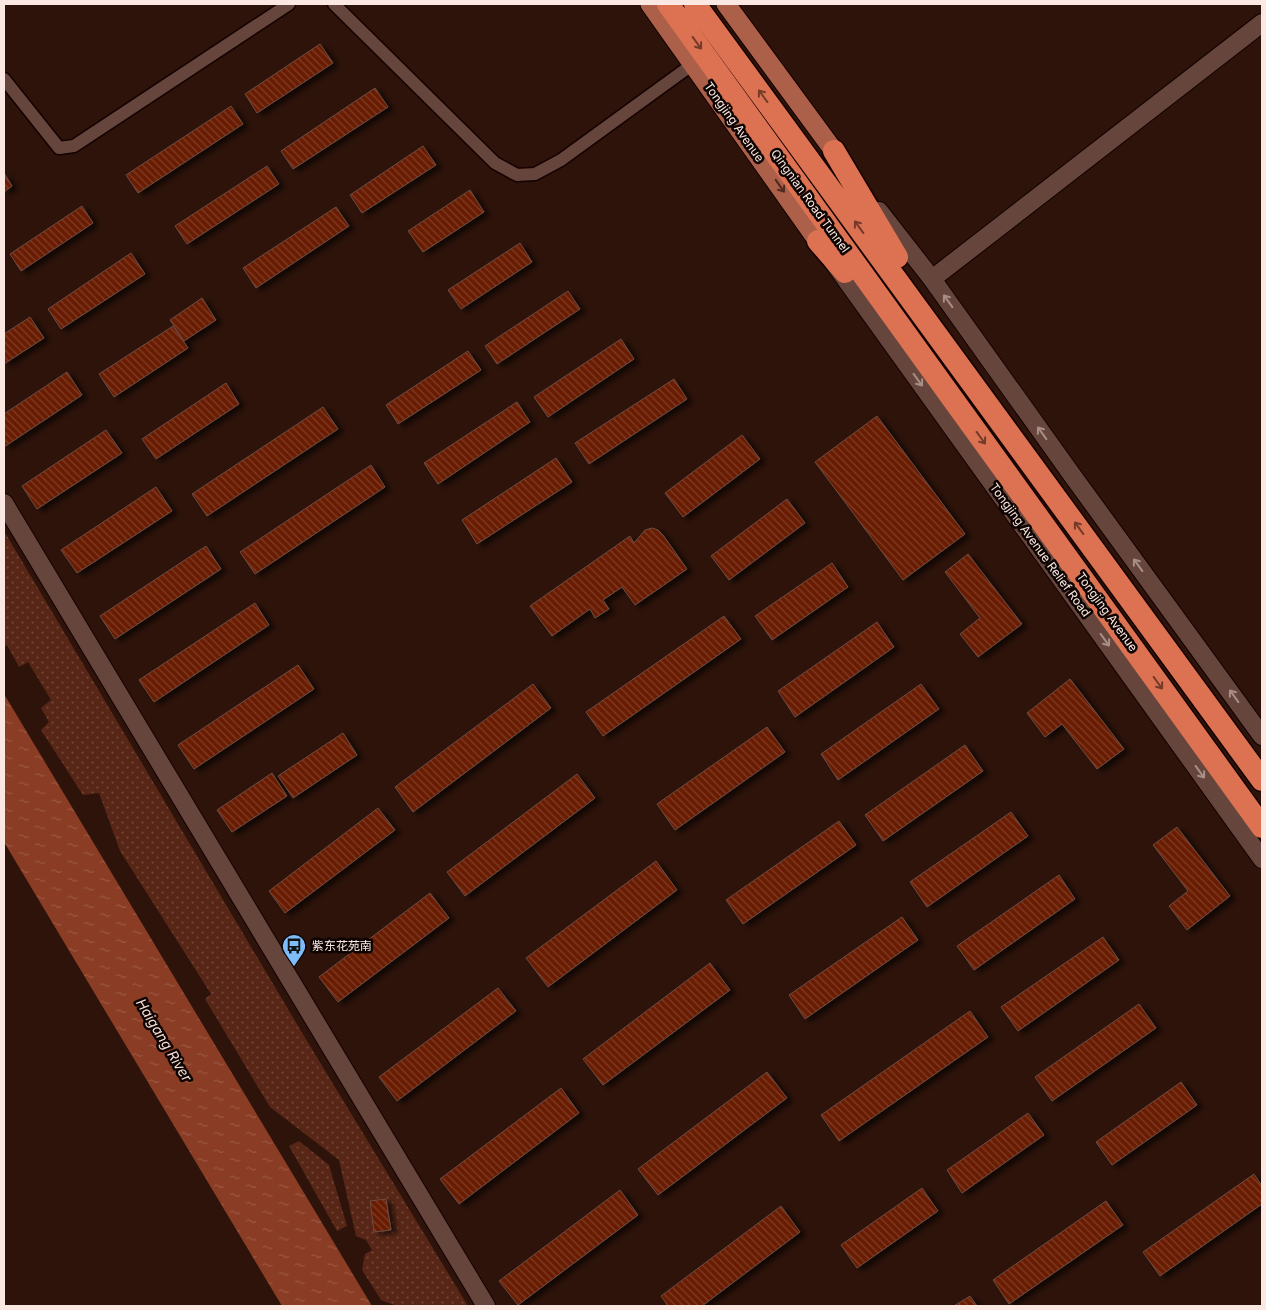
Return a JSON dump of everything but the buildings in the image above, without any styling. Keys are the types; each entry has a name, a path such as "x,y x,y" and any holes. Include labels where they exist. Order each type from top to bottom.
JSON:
{"highway":[{"name":"Qingnian Road Tunnel","path":"668,4 952,398"},
{"name":"Qingnian Road Tunnel","path":"696,4 971,380"},
{"path":"834,152 971,380 1262,780"},
{"path":"818,241 952,398"},
{"name":"Tongjing Avenue","path":"952,398 1262,827"}],"main road":[{"name":"Tongjing Avenue","path":"650,4 818,241"},
{"path":"726,4 834,152"}],"street":[{"path":"4,79 58,148 74,146 289,4"},
{"path":"334,4 495,163 517,175 535,174 561,160 693,64"},
{"path":"932,279 1262,23"},
{"path":"834,152 932,279 1262,736"},
{"name":"Tongjing Avenue Relief Road","path":"818,241 1262,859"},
{"path":"4,503 486,1306"}],"shaded area":[{"path":"4,531 304,1036 468,1306 397,1306 381,1300 362,1270 365,1254 372,1250 366,1240 356,1236 339,1160 270,1107 205,999 211,994 120,851 99,793 83,795 41,730 49,722 41,708 51,700 28,662 19,667 7,645 4,647"},
{"path":"299,1141 329,1165 347,1226 337,1231 289,1146"}],"water":[{"name":"Haigang River","path":"4,694 372,1306 282,1306 4,842"}],"place":[{"name":"紫东花苑南","path":"294,967"}]}
